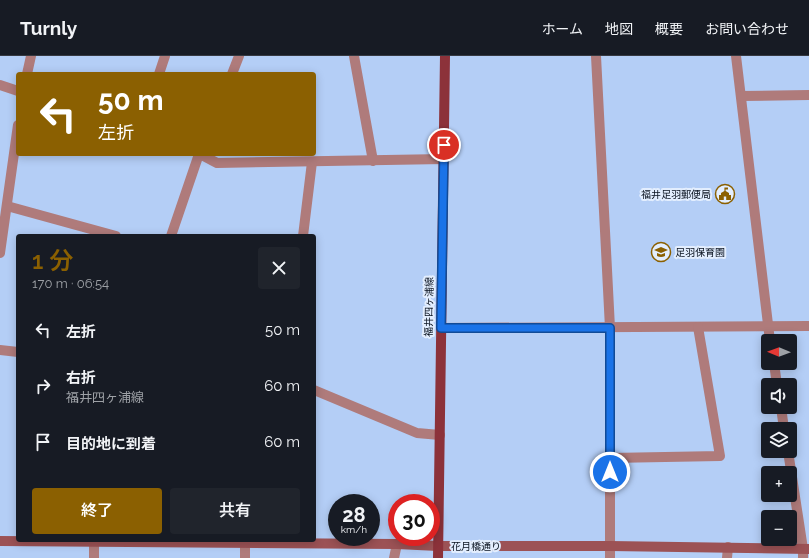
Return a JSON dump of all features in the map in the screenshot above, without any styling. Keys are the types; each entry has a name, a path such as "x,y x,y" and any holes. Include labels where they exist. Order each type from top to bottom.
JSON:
{"main road":[{"name":"福井四ヶ浦線","path":"439,494 445,56"},
{"name":"福井四ヶ浦線","path":"438,546 438,558"}],"street":[{"path":"27,72 31,56"},
{"path":"160,72 165,56"},
{"path":"233,72 239,56"},
{"path":"354,56 373,161"},
{"path":"596,56 610,328 610,558"},
{"path":"736,56 769,334"},
{"path":"0,85 16,90"},
{"path":"741,96 809,95"},
{"path":"0,253 16,140"},
{"path":"172,234 199,156"},
{"path":"204,156 217,163 444,160"},
{"path":"303,234 312,162"},
{"path":"7,206 109,234"},
{"path":"441,328 809,326"},
{"path":"610,458 720,456 698,327"},
{"path":"0,350 16,352"},
{"path":"316,391 417,433 440,435"},
{"path":"789,458 805,552"},
{"name":"花月橋通り","path":"0,541 16,541"},
{"path":"94,542 94,558"},
{"name":"花月橋通り","path":"170,542 388,544"},
{"path":"245,543 245,558"},
{"path":"394,558 397,546"},
{"name":"花月橋通り","path":"440,546 610,546 728,548 805,552"},
{"path":"727,558 728,548"}],"place":[{"name":"福井足羽郵便局","path":"725,194"},
{"name":"足羽保育園","path":"661,252"}],"route":[{"path":"444,145 441,328 610,328 610,472"}]}
